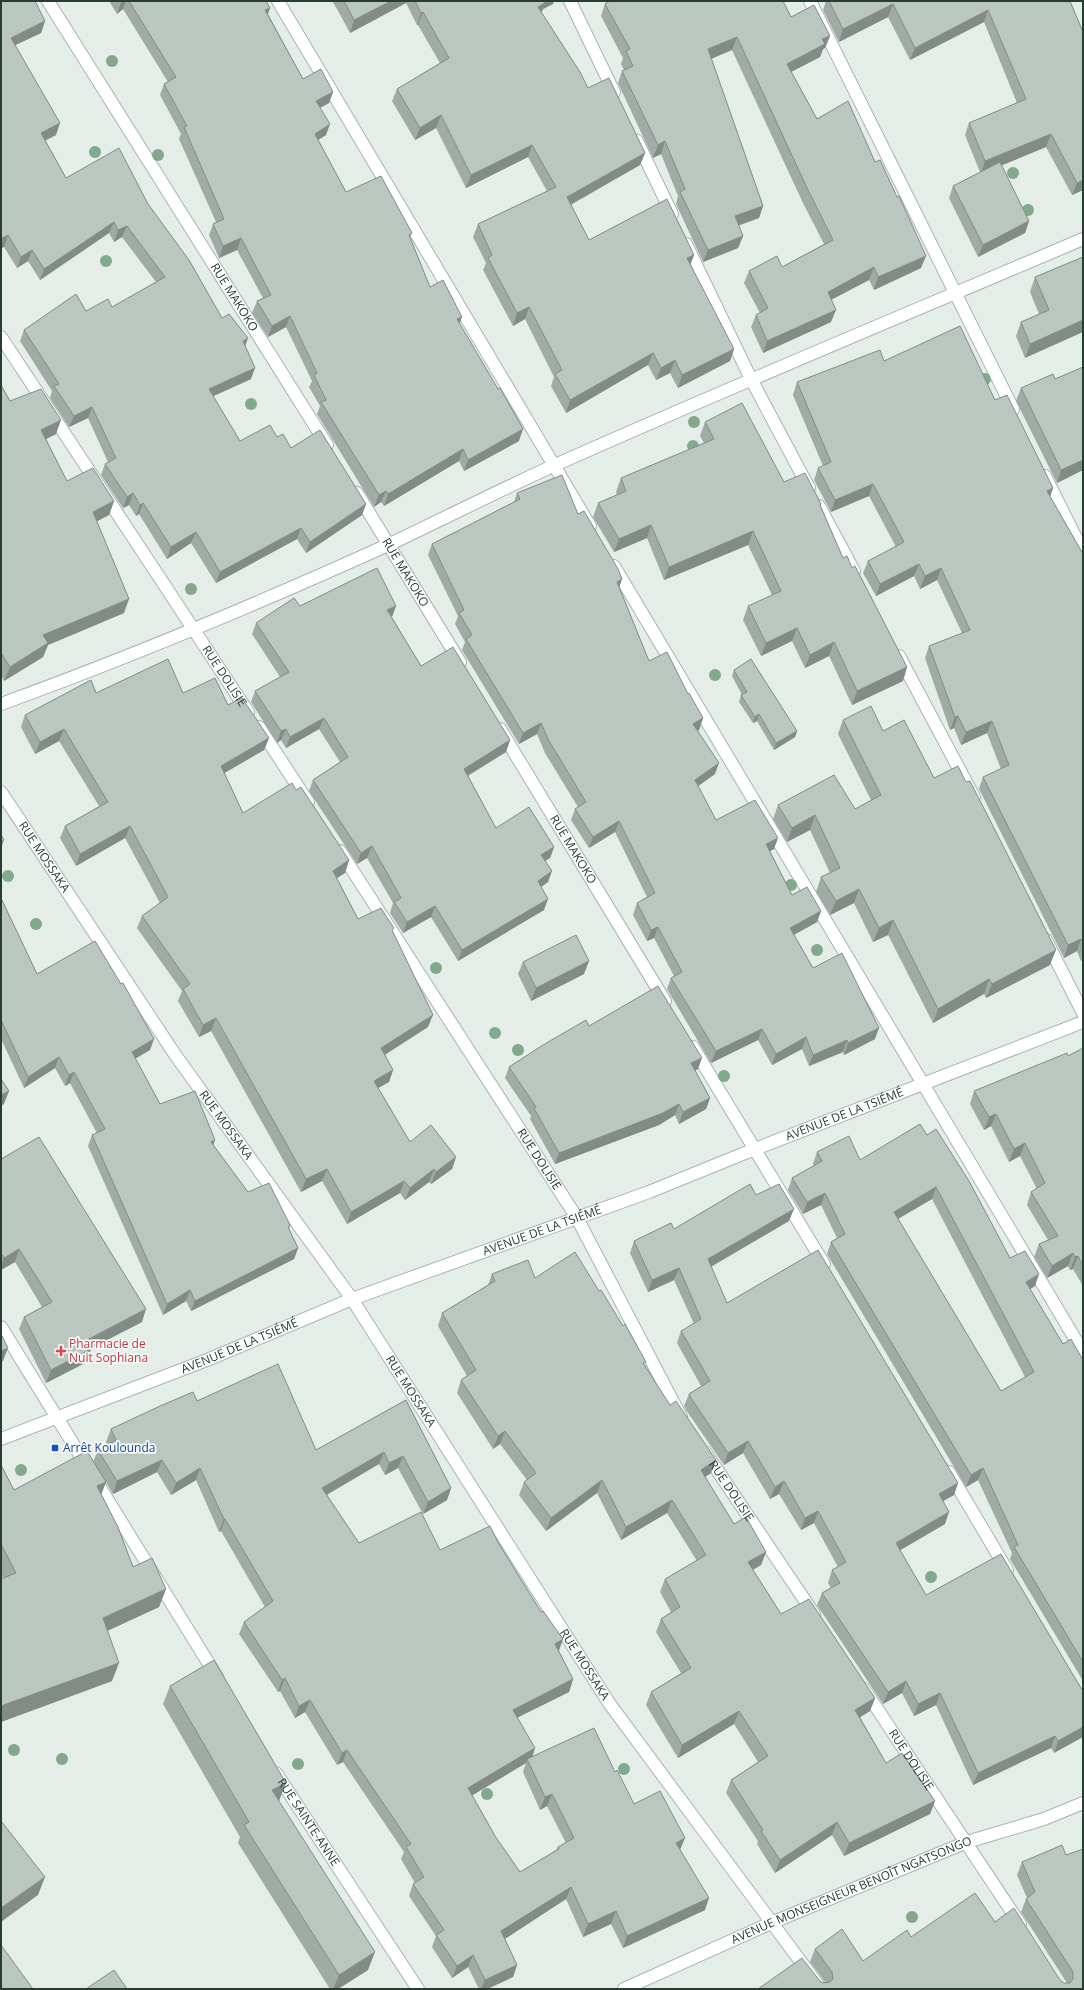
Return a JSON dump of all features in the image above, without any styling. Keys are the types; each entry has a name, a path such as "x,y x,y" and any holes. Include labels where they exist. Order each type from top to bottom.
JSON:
{"street":[{"name":"RUE MAKOKO","path":"48,1 334,457"},
{"path":"278,1 594,533"},
{"path":"570,1 621,106"},
{"path":"810,1 1018,420"},
{"path":"631,128 676,221"},
{"path":"682,236 751,379 859,581"},
{"path":"1,704 85,674 194,629 389,544 554,466 751,379 1083,238"},
{"name":"RUE DOLISIE","path":"1,337 312,809"},
{"path":"1039,462 1083,552"},
{"name":"RUE MAKOKO","path":"351,484 467,673"},
{"path":"607,554 1083,1352"},
{"path":"893,644 978,804"},
{"name":"RUE MAKOKO","path":"496,721 672,1013"},
{"name":"RUE MOSSAKA","path":"1,792 176,1056 352,1299 609,1703 771,1923 822,1989"},
{"name":"RUE DOLISIE","path":"334,842 577,1218 688,1428"},
{"path":"1041,930 1083,1013"},
{"name":"AVENUE DE LA TSIÉMÉ","path":"1,1439 207,1360 352,1299 649,1192 755,1149 1083,1022"},
{"path":"685,1034 829,1272"},
{"path":"1,1326 58,1416 222,1685"},
{"name":"RUE DOLISIE","path":"697,1441 821,1625"},
{"path":"944,1464 1013,1580"},
{"name":"RUE DOLISIE","path":"856,1678 967,1842 1028,1936"},
{"name":"RUE SAINTE-ANNE","path":"271,1766 418,1989"},
{"name":"AVENUE MONSEIGNEUR BENOÎT NGATSONGO","path":"624,1989 771,1923 967,1842 1044,1819 1083,1803"}],"building":[{"path":"1,1 35,1 45,21 11,38 60,123 41,133 66,178 119,148 148,204 189,260 222,318 229,314 248,338 243,341 255,368 209,389 240,441 270,425 277,437 283,434 291,448 320,430 366,504 310,542 301,528 220,572 196,532 171,547 143,503 140,505 133,493 127,497 105,464 116,458 92,407 74,416 54,386 59,384 24,330 76,294 86,311 108,299 112,307 165,277 127,226 118,230 114,222 44,269 32,250 21,257 8,235 1,239"},
{"path":"129,1 266,1 270,8 265,10 303,79 321,69 333,92 316,101 330,124 315,134 346,192 381,176 412,233 409,235 430,287 443,280 462,317 457,319 498,389 500,388 523,429 468,460 463,449 388,494 386,491 379,495 321,402 326,400 314,375 317,373 290,316 272,326 257,301 271,295 241,238 223,246 213,224 224,219 184,127 187,126 164,84 176,77"},
{"path":"344,1 391,1 354,20"},
{"path":"415,1 544,1 545,3 538,7 580,72 588,88 609,78 645,153 567,197 589,240 667,199 694,255 687,258 734,349 682,375 675,360 661,368 653,353 570,400 555,374 562,370 529,307 517,313 488,258 492,255 478,224 556,187 532,145 471,175 441,115 420,128 397,89 449,58 423,12 421,13"},
{"path":"610,1 783,1 791,17 814,5 830,36 822,39 825,44 787,64 817,119 848,101 875,162 880,160 897,197 899,196 926,256 878,277 874,267 828,292 836,310 767,341 756,315 768,308 749,271 777,256 782,267 833,240 808,190 737,37 708,49 763,206 735,216 743,236 708,250 680,192 685,189 665,141 658,145 622,71 633,66 626,51 630,49 605,4"},
{"path":"829,1 1070,1 1083,32 1083,180 1077,183 1051,134 985,161 969,123 1026,99 988,10 915,48 893,4 843,29"},
{"path":"1000,162 1029,221 983,245 953,186"},
{"path":"1083,257 1083,320 1030,344 1021,322 1049,310 1035,277"},
{"path":"960,326 995,400 1007,395 1053,488 1047,491 1083,554 1083,943 1081,939 1068,945 983,777 1009,765 992,721 966,732 958,716 955,717 929,646 970,630 941,568 925,576 919,564 880,584 868,561 904,542 873,484 835,500 818,468 831,462 797,382 880,350 884,361"},
{"path":"1083,367 1083,460 1061,470 1021,388 1053,374 1055,379"},
{"path":"1,385 10,401 41,389 61,420 41,430 67,481 93,468 114,501 93,512 129,599 43,635 48,643 10,667 1,653"},
{"path":"742,403 784,482 805,473 821,504 820,505 843,558 847,556 852,568 855,566 907,667 857,691 834,642 810,655 797,628 766,643 748,606 781,591 753,531 669,567 651,525 619,539 598,503 626,491 621,478 714,439 705,422"},
{"path":"562,475 578,514 584,511 618,569 622,579 617,582 649,661 667,652 688,694 689,693 703,718 693,724 719,763 695,780 716,820 755,800 778,838 766,844 792,895 807,887 821,911 790,928 813,968 842,953 879,1028 848,1043 847,1040 813,1055 806,1037 776,1054 762,1029 716,1051 671,978 682,972 658,927 651,930 637,903 655,893 619,821 593,837 575,809 586,802 549,741 541,723 523,733 466,639 472,635 459,613 464,610 432,544 520,499 517,493"},
{"path":"377,568 396,606 387,610 421,666 453,647 510,740 464,769 496,828 529,807 554,847 541,855 552,871 538,881 548,899 462,950 435,906 407,922 394,902 401,898 372,846 361,853 313,780 348,757 324,718 290,737 286,729 281,731 255,691 289,672 256,623 294,598 300,606"},
{"path":"168,659 183,693 215,678 228,705 242,698 269,738 221,766 243,813 292,783 296,790 301,787 349,860 333,871 358,919 381,908 394,928 392,930 433,1015 381,1048 393,1070 374,1081 410,1142 431,1125 456,1157 436,1172 434,1169 410,1188 404,1181 351,1212 327,1169 306,1179 216,1018 203,1025 183,989 190,984 142,916 168,897 130,826 80,854 65,826 108,802 64,729 40,742 25,715 91,680 96,693"},
{"path":"751,659 797,731 776,743 759,714 755,717 741,695 747,692 734,670"},
{"path":"871,706 883,731 904,720 934,778 958,766 966,782 970,781 1056,950 992,984 989,979 938,1009 893,920 879,928 859,889 836,901 821,877 840,868 815,815 792,828 778,805 834,775 855,809 881,795 843,720"},
{"path":"1,835 4,840 1,842"},
{"path":"1,898 37,974 95,941 121,984 123,983 154,1039 132,1052 160,1104 195,1091 215,1140 211,1142 248,1192 269,1183 290,1225 288,1227 298,1248 195,1301 190,1290 167,1304 92,1135 105,1129 74,1072 69,1075 59,1057 28,1077 1,1020"},
{"path":"576,935 589,961 536,988 523,962"},
{"path":"658,986 702,1058 691,1063 710,1098 683,1112 679,1104 663,1113 559,1153 534,1108 536,1107 509,1067 586,1020 589,1026"},
{"path":"1083,1048 1083,1266 1078,1256 1075,1257 1073,1253 1052,1266 1039,1244 1058,1236 1031,1192 1045,1183 1025,1143 1014,1149 996,1114 989,1117 974,1091 1067,1053 1068,1056"},
{"path":"1,1079 9,1091 1,1095"},
{"path":"920,1124 927,1135 936,1129 969,1181 1010,1258 1025,1251 1039,1274 1026,1282 1063,1344 1071,1339 1083,1360 1083,1662 1014,1547 1018,1545 983,1468 971,1475 831,1242 845,1234 825,1193 807,1202 792,1178 822,1161 817,1152 849,1136 860,1160","holes":["936,1187 1034,1372 1001,1391 894,1212"]},
{"path":"39,1137 146,1309 87,1340 91,1349 51,1370 24,1317 52,1302 19,1249 4,1258 1,1253 1,1159"},
{"path":"750,1184 756,1195 779,1184 794,1209 708,1259 727,1303 818,1250 958,1483 939,1494 949,1512 896,1543 926,1595 1001,1554 1083,1690 1083,1727 1058,1741 1055,1736 978,1773 940,1693 918,1704 906,1681 888,1692 822,1593 840,1583 832,1570 846,1562 818,1511 805,1518 784,1481 775,1487 748,1441 728,1453 691,1398 689,1394 710,1381 681,1331 701,1319 679,1268 652,1280 634,1241 671,1223 674,1229"},
{"path":"575,1252 623,1326 625,1324 646,1362 643,1363 670,1405 676,1401 716,1460 701,1470 734,1524 746,1517 766,1552 748,1562 781,1614 809,1599 875,1698 855,1710 886,1763 902,1753 935,1801 849,1843 837,1822 780,1860 731,1780 768,1756 739,1711 682,1745 651,1692 691,1668 661,1619 680,1607 665,1579 706,1555 672,1500 626,1527 602,1480 551,1518 524,1482 536,1473 505,1431 498,1436 461,1380 476,1370 442,1313 495,1281 492,1274 528,1260 535,1278"},
{"path":"1,1334 8,1348 1,1351"},
{"path":"278,1364 316,1450 406,1400 451,1488 428,1502 403,1456 389,1463 384,1452 322,1488 359,1543 421,1512 440,1550 490,1526 499,1544 541,1612 543,1611 563,1639 555,1644 573,1679 513,1710 535,1748 468,1788 495,1836 520,1872 559,1849 558,1847 574,1838 552,1794 545,1797 527,1759 594,1728 615,1772 617,1770 634,1804 660,1791 685,1838 676,1843 709,1898 627,1936 616,1911 588,1924 571,1887 501,1931 517,1965 485,1980 473,1955 457,1966 436,1935 444,1930 413,1884 424,1877 406,1847 411,1844 347,1750 342,1753 310,1700 299,1706 285,1678 282,1680 244,1622 273,1601 224,1519 200,1468 176,1483 162,1460 117,1481 98,1450 116,1440 111,1429 193,1392 197,1401"},
{"path":"87,1451 106,1482 97,1486 118,1527 133,1567 152,1558 166,1589 103,1618 119,1663 1,1706 1,1579 16,1573 1,1544 1,1465 14,1490"},
{"path":"214,1660 286,1783 272,1790 375,1952 339,1975 244,1825 249,1822 170,1686"},
{"path":"1,1821 45,1877 1,1908"},
{"path":"1062,1845 1066,1855 1083,1849 1083,1989 758,1989 802,1958 820,1981 823,1983 830,1982 833,1979 832,1972 815,1949 842,1929 863,1961 907,1930 911,1937 975,1893 995,1922 1014,1908 1060,1980 1064,1983 1070,1983 1073,1979 1073,1972 1026,1899 1035,1892 1022,1862"},
{"path":"1,1945 33,1989 1,1989"},
{"path":"114,1970 127,1989 86,1989"}],"place":[{"name":"Pharmacie de Nuit Sophiana","path":"61,1351"},
{"name":"Arrêt Koulounda","path":"55,1448"}]}
